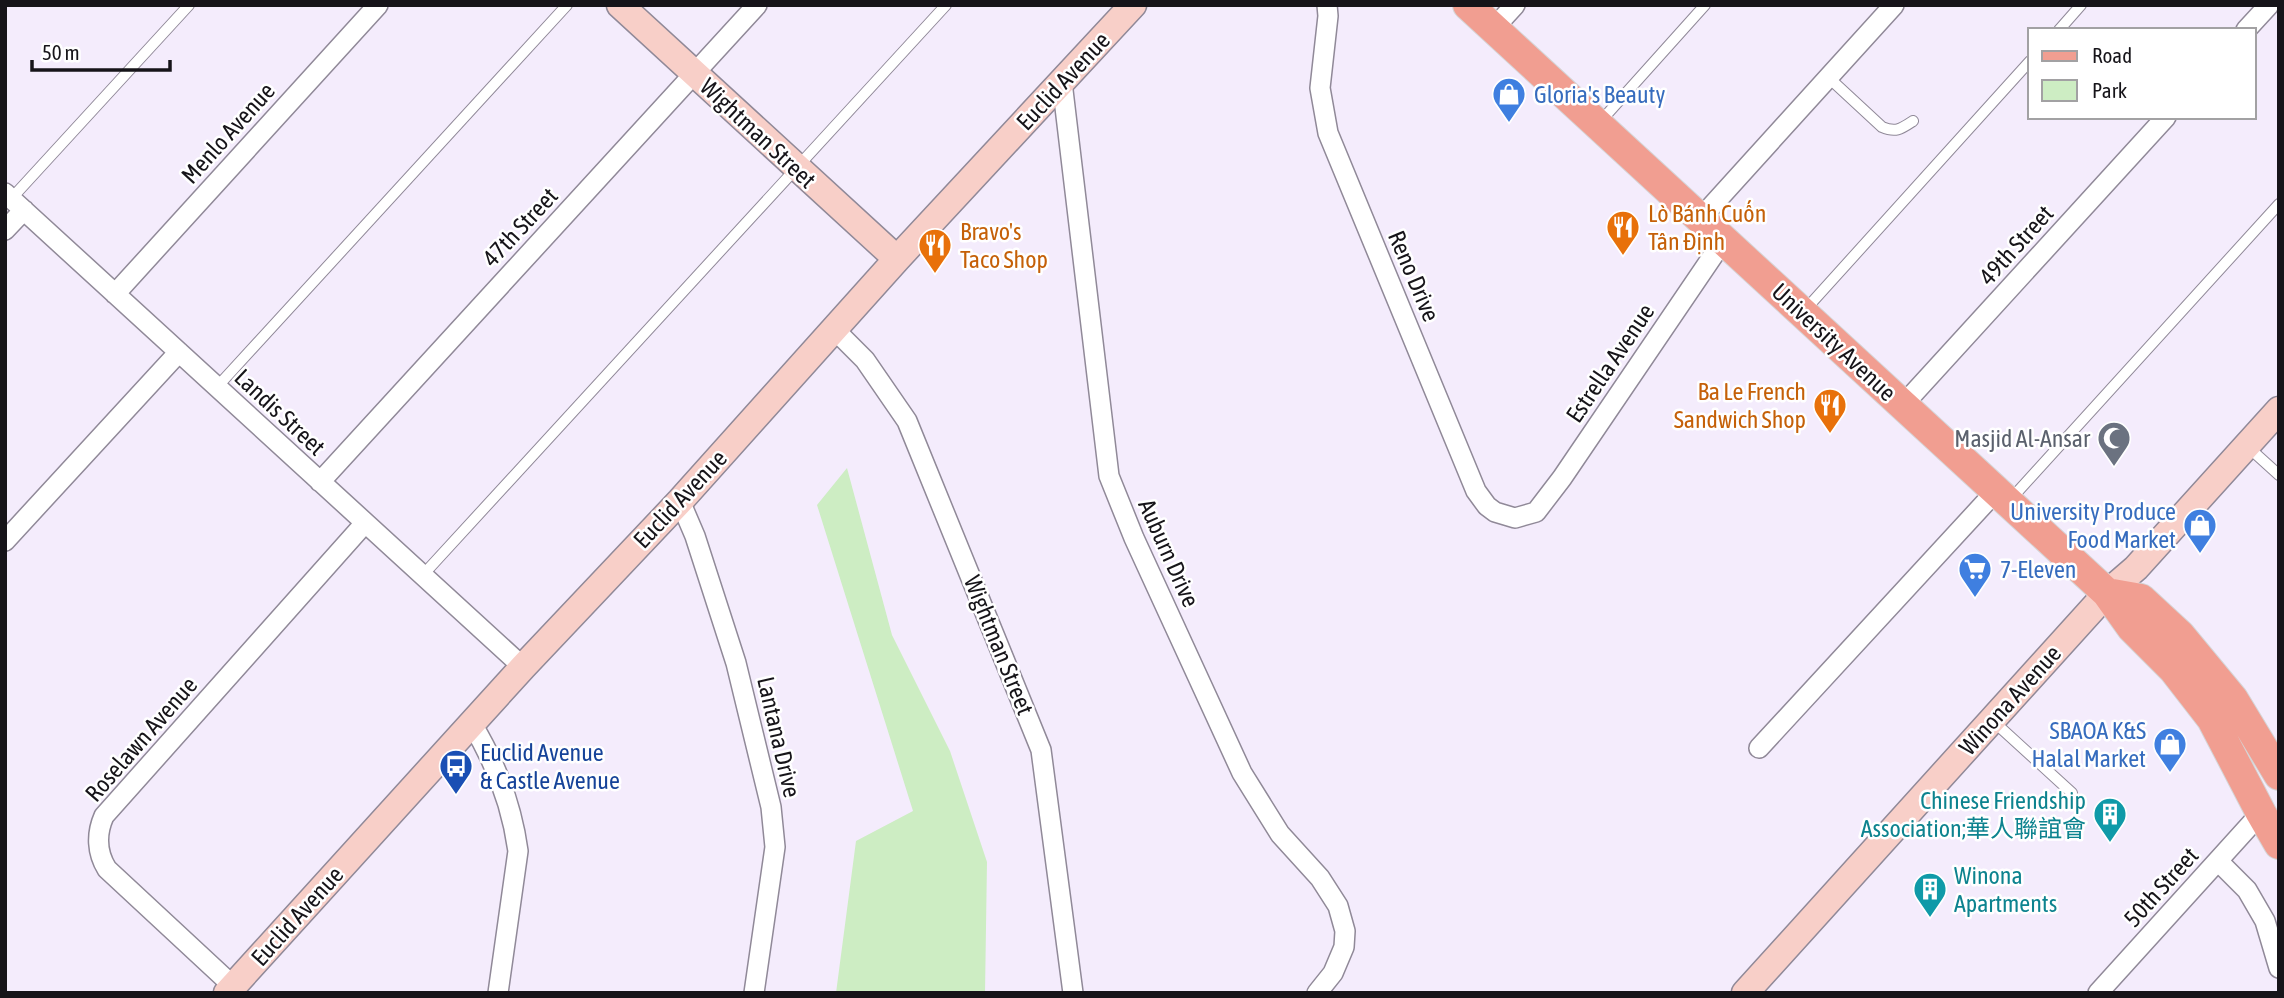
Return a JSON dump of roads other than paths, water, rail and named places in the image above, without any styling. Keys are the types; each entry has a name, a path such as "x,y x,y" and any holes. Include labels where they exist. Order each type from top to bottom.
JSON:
{"main road":[{"name":"Wightman Street","path":"620,5 897,259"},
{"name":"Euclid Avenue","path":"230,989 523,667 680,501 897,259 1133,5"},
{"name":"University Avenue","path":"1468,5 2107,593 2132,628 2174,670 2212,719 2270,815 2279,844"},
{"name":"Winona Avenue","path":"1745,993 2107,593 2136,568 2279,410"},
{"path":"2107,593 2141,599 2180,635 2233,699 2279,775"},
{"path":"2174,670 2187,672 2197,678 2213,697 2221,701 2233,699"}],"street":[{"name":"Menlo Avenue","path":"115,294 378,5"},
{"name":"47th Street","path":"320,482 757,5"},
{"name":"Reno Drive","path":"1327,5 1320,88 1328,133 1476,491 1488,506 1504,516 1515,518 1536,512"},
{"path":"1493,29 1515,5"},
{"path":"1700,219 1894,5"},
{"path":"2248,28 2269,5"},
{"name":"Auburn Drive","path":"1062,82 1109,476 1134,538 1242,773 1280,834 1320,878 1338,906 1345,931 1344,947 1333,973 1317,993"},
{"name":"49th Street","path":"1903,405 2164,119"},
{"path":"5,230 13,201"},
{"name":"Landis Street","path":"13,201 523,667"},
{"name":"Estrella Avenue","path":"1536,512 1562,478 1723,240"},
{"name":"Wightman Street","path":"835,330 864,360 907,421 1041,750 1073,993"},
{"path":"5,541 179,352"},
{"path":"1759,748 2002,496"},
{"name":"Lantana Drive","path":"680,501 695,536 736,663 771,807 775,848 754,993"},
{"name":"Roselawn Avenue","path":"230,989 107,869 101,859 99,829 104,816 365,523"},
{"path":"471,724 487,750 515,828 518,851 498,993"},
{"name":"50th Street","path":"2098,993 2218,861 2270,815"},
{"path":"2218,861 2247,890 2265,921 2279,968"}],"lane":[{"path":"13,201 189,5"},
{"path":"217,387 567,5"},
{"path":"422,576 946,5"},
{"path":"1598,125 1705,5"},
{"path":"2061,28 2081,5"},
{"path":"1802,313 2028,63"},
{"path":"1828,77 1882,127 1893,132 1913,121"},
{"path":"2002,496 2279,204"},
{"path":"2247,445 2279,475"},
{"path":"1992,720 2073,793"}],"place":[{"name":"Gloria's Beauty","path":"1509,124"},
{"name":"Lò Bánh Cuốn Tân Định","path":"1623,257"},
{"name":"Bravo's Taco Shop","path":"935,275"},
{"name":"Ba Le French Sandwich Shop","path":"1830,435"},
{"name":"Masjid Al-Ansar","path":"2114,468"},
{"name":"University Produce Food Market","path":"2200,555"},
{"name":"7-Eleven","path":"1975,599"},
{"name":"SBAOA K&S Halal Market","path":"2170,774"},
{"name":"Euclid Avenue & Castle Avenue","path":"456,796"},
{"name":"Chinese Friendship Association;華人聯誼會","path":"2110,844"},
{"name":"Winona Apartments","path":"1930,919"}]}
